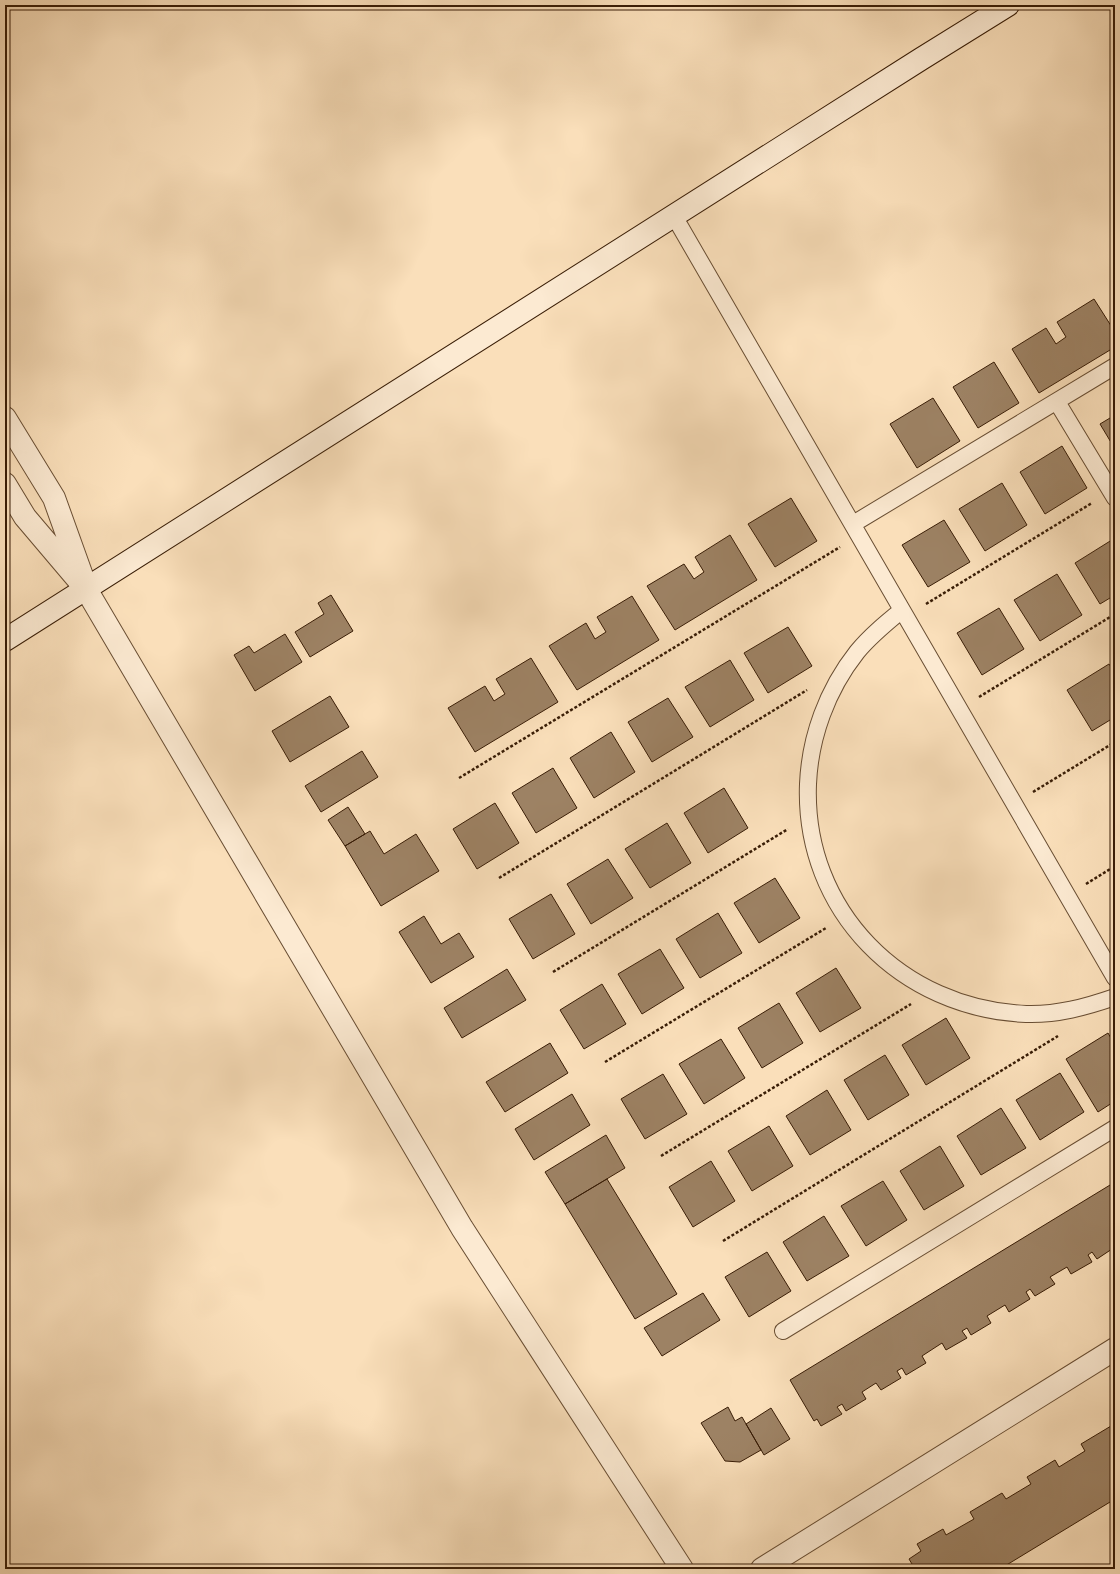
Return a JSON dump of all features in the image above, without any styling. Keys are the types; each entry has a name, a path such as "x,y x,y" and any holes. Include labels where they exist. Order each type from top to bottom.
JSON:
{"street":[{"path":"5,640 1008,5"},
{"path":"5,418 54,498 86,589"},
{"path":"5,484 25,517 86,589 462,1228 682,1569"},
{"path":"762,1569 1115,1349"}],"lane":[{"path":"674,216 1115,978"},
{"path":"856,530 1115,366"},
{"path":"1057,402 1113,495"},
{"path":"904,613 879,629 857,652 839,679 824,707 814,737 809,768 807,799 810,830 818,860 830,889 845,916 864,941 886,962 911,980 931,991 967,1005 996,1011 1027,1014 1058,1012 1088,1006 1115,997"},
{"path":"783,1331 1115,1128"}],"path":[{"path":"904,613 1113,495"},
{"path":"459,778 856,530"},
{"path":"959,709 1115,614"},
{"path":"499,878 819,683 839,679"},
{"path":"1014,803 1115,742"},
{"path":"553,972 809,816"},
{"path":"1067,895 1115,866"},
{"path":"605,1062 845,916"},
{"path":"661,1156 931,991"},
{"path":"723,1241 1064,1033 1088,1006"}],"building":[{"path":"1094,299 1115,332 1115,347 1039,393 1012,349 1046,328 1056,344 1066,337 1057,322"},
{"path":"994,362 1019,403 978,428 953,387"},
{"path":"933,398 960,441 917,468 890,424"},
{"path":"1115,415 1115,449 1100,424"},
{"path":"1062,446 1087,488 1045,514 1020,472"},
{"path":"1002,483 1027,525 985,551 959,509"},
{"path":"791,498 817,541 775,567 748,524"},
{"path":"944,520 970,562 928,587 902,545"},
{"path":"730,535 757,580 675,630 647,586 684,564 694,579 704,572 695,557"},
{"path":"1115,538 1115,595 1100,604 1075,563"},
{"path":"1057,574 1082,615 1040,641 1014,600"},
{"path":"331,595 353,631 310,657 295,632 324,614 318,603"},
{"path":"632,596 659,640 577,690 549,646 586,623 595,639 606,632 597,617"},
{"path":"999,608 1024,649 982,675 957,633"},
{"path":"788,627 812,666 768,693 744,653"},
{"path":"285,634 302,662 255,691 234,655 249,646 254,653"},
{"path":"531,658 558,702 475,752 448,708 485,686 494,701 505,694 496,679"},
{"path":"730,660 754,700 710,727 685,687"},
{"path":"1109,664 1115,673 1115,717 1092,731 1067,690"},
{"path":"330,696 349,727 290,762 272,731"},
{"path":"668,698 693,737 652,762 628,722"},
{"path":"611,732 635,772 594,798 570,758"},
{"path":"362,751 378,777 321,812 305,786"},
{"path":"553,768 577,808 536,833 512,793"},
{"path":"724,788 748,828 708,853 684,813"},
{"path":"495,803 519,843 477,869 453,829"},
{"path":"348,807 365,834 345,846 328,820"},
{"path":"667,823 691,863 650,888 625,849"},
{"path":"370,831 384,854 416,834 439,871 381,906 345,846"},
{"path":"608,859 633,898 591,924 567,884"},
{"path":"775,878 800,918 759,943 734,903"},
{"path":"551,894 575,934 533,959 509,919"},
{"path":"718,913 742,953 700,978 676,939"},
{"path":"424,916 441,944 459,933 474,957 431,983 399,932"},
{"path":"660,949 684,988 642,1014 618,974"},
{"path":"836,968 861,1008 820,1032 796,993"},
{"path":"507,969 526,1000 462,1038 444,1008"},
{"path":"602,984 626,1024 584,1049 560,1010"},
{"path":"779,1003 803,1043 762,1068 738,1028"},
{"path":"946,1018 970,1058 926,1085 902,1045"},
{"path":"1108,1033 1115,1045 1115,1101 1098,1112 1066,1059"},
{"path":"721,1039 745,1078 704,1104 679,1064"},
{"path":"550,1043 568,1073 505,1112 486,1082"},
{"path":"885,1055 909,1095 868,1120 844,1080"},
{"path":"1060,1073 1084,1112 1040,1140 1016,1100"},
{"path":"663,1074 687,1114 645,1139 621,1099"},
{"path":"827,1090 851,1130 810,1155 786,1116"},
{"path":"572,1094 590,1125 534,1160 515,1129"},
{"path":"1001,1108 1026,1148 981,1175 957,1136"},
{"path":"769,1126 793,1166 752,1191 728,1151"},
{"path":"606,1135 625,1168 565,1204 545,1172"},
{"path":"940,1146 964,1186 924,1210 900,1171"},
{"path":"711,1161 735,1201 693,1227 669,1187"},
{"path":"607,1179 677,1294 635,1319 565,1204"},
{"path":"883,1181 907,1220 866,1246 841,1206"},
{"path":"1115,1182 1115,1238 1112,1239 1115,1247 1097,1259 1092,1252 1088,1255 1092,1262 1071,1274 1067,1267 1050,1277 1055,1284 1035,1296 1030,1289 1026,1292 1030,1299 1009,1312 1005,1305 987,1316 991,1323 971,1335 967,1328 962,1331 967,1338 946,1350 942,1343 922,1356 926,1363 906,1375 902,1368 897,1371 901,1378 881,1390 876,1383 862,1392 866,1399 846,1411 842,1404 837,1407 842,1414 821,1426 817,1419 814,1421 790,1380"},
{"path":"824,1216 849,1256 807,1281 783,1242"},
{"path":"767,1252 791,1291 749,1317 725,1277"},
{"path":"703,1293 720,1320 662,1356 644,1328"},
{"path":"728,1407 735,1421 742,1417 761,1450 740,1462 725,1461 701,1423"},
{"path":"771,1408 790,1439 764,1455 746,1424"},
{"path":"1111,1426 1115,1432 1115,1499 1000,1569 915,1569 909,1559 921,1551 917,1544 943,1529 946,1535 974,1519 970,1512 1002,1493 1006,1499 1031,1484 1027,1477 1055,1460 1059,1467 1085,1451 1081,1444"}]}
